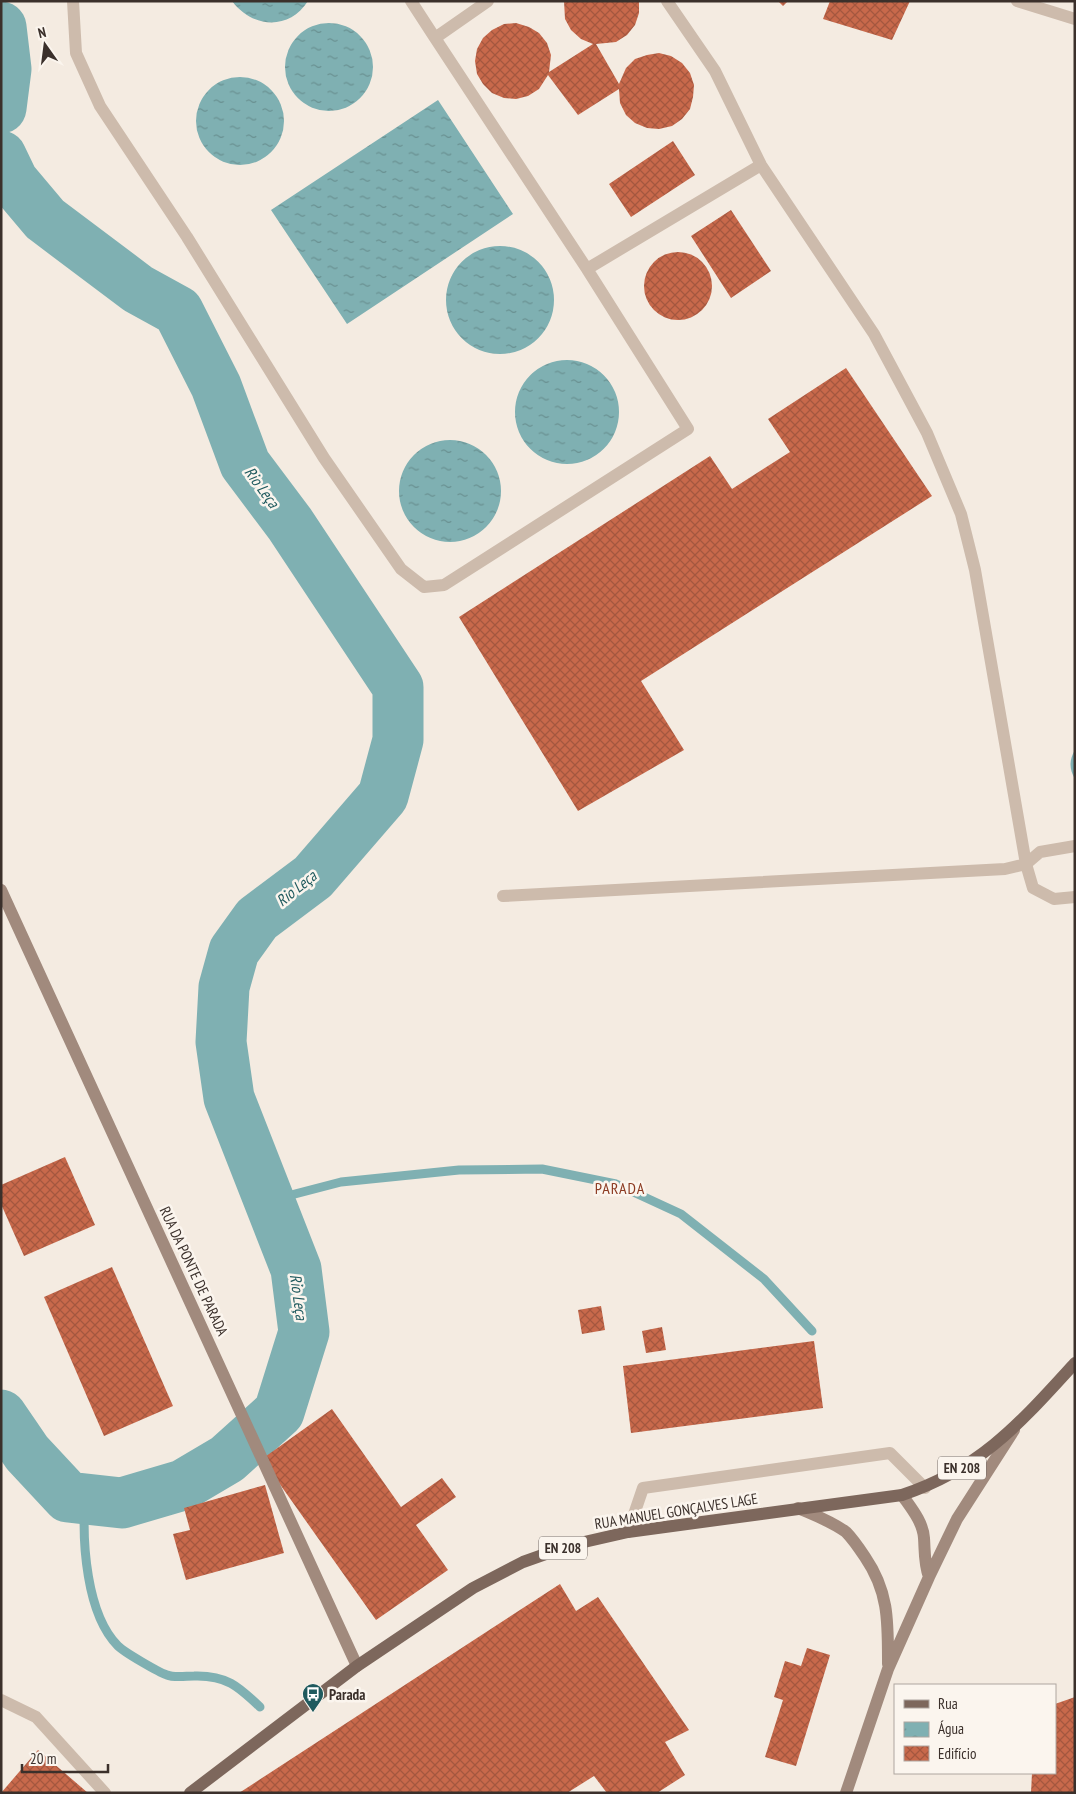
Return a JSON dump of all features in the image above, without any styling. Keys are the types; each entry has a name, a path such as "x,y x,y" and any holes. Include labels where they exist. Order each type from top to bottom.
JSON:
{"main road":[{"name":"RUA DA PONTE DE PARADA","path":"1,890 357,1666"},
{"name":"RUA MANUEL GONÇALVES LAGE","path":"190,1793 357,1666 497,1574 571,1545 628,1532 902,1495 925,1488 983,1456 1015,1428 1075,1363"},
{"path":"846,1793 888,1669 929,1577 957,1519 1015,1428"},
{"path":"902,1495 920,1523 924,1536 924,1565 929,1577"},
{"path":"798,1508 829,1522 847,1533 870,1564 885,1598 888,1618 888,1669"}],"street":[{"path":"73,1 76,53 100,106 187,237 324,458 401,569 424,587 444,586 688,429 588,269 411,1"},
{"path":"435,38 488,1"},
{"path":"667,1 715,71 761,165 874,334 927,433 961,514 975,570 1026,864 1033,888 1054,899 1075,897"},
{"path":"1017,1 1075,19"},
{"path":"588,269 761,165"},
{"path":"503,896 1005,869 1026,864 1040,852 1075,846"},
{"path":"628,1532 643,1488 890,1453 925,1488"},
{"path":"1,1700 36,1717 105,1793"}],"water":[{"path":"232,1 308,1 300,11 291,17 281,21 270,22 250,17"},
{"path":"320,23 338,23 354,30 366,42 373,58 373,76 366,92 354,104 338,111 320,111 304,104 292,92 285,76 285,58 292,42 304,30"},
{"path":"240,77 257,81 271,90 280,104 284,121 280,138 271,152 257,161 240,165 223,161 209,152 200,138 196,121 200,104 209,90 223,81"},
{"path":"438,100 513,214 347,324 271,210"},
{"path":"500,246 530,255 538,262 545,270 554,300 545,330 538,338 530,345 500,354 470,345 462,338 455,330 446,300 455,270 462,262 470,255"},
{"path":"567,360 587,364 604,375 615,392 619,412 615,432 604,449 587,460 567,464 547,460 530,449 519,432 515,412 519,392 530,375 547,364"},
{"path":"450,440 470,444 486,455 497,471 501,491 497,511 486,527 470,538 450,542 430,538 414,527 403,511 399,491 403,471 414,455 430,444"},
{"path":"1075,750 1075,779 1070,764"}],"building":[{"path":"564,1 639,1 639,13 635,25 627,35 616,42 596,44 619,84 626,68 635,59 647,55 659,53 671,56 682,63 690,73 694,85 690,109 682,119 672,126 659,129 647,128 635,123 626,115 620,103 619,89 578,115 548,75 539,89 528,96 516,99 504,98 492,93 483,84 477,74 475,61 477,49 483,38 492,30 504,24 516,23 529,27 539,33 547,43 551,55 549,72 593,44 581,39 571,30 565,19"},
{"path":"778,1 788,1 783,6"},
{"path":"830,1 910,1 892,40 823,19"},
{"path":"673,141 695,175 631,217 609,184"},
{"path":"731,210 771,271 731,298 691,236"},
{"path":"678,252 691,255 702,262 709,273 712,286 709,299 702,310 691,317 678,320 665,317 654,310 647,299 644,286 647,273 654,262 665,255"},
{"path":"846,368 932,496 641,681 684,750 578,811 459,617 710,456 732,489 790,452 768,419"},
{"path":"65,1157 95,1225 24,1256 1,1204 1,1185"},
{"path":"112,1267 173,1406 104,1436 44,1297"},
{"path":"601,1306 605,1330 582,1334 578,1310"},
{"path":"662,1327 666,1350 646,1353 642,1331"},
{"path":"814,1341 823,1408 631,1433 623,1366"},
{"path":"332,1409 401,1507 442,1478 456,1497 416,1525 448,1570 376,1620 262,1459"},
{"path":"265,1485 284,1553 186,1580 173,1534 190,1530 184,1508"},
{"path":"560,1584 576,1611 598,1597 689,1730 665,1742 685,1775 657,1793 607,1793 594,1776 567,1793 239,1793"},
{"path":"807,1648 830,1655 796,1766 765,1757 783,1700 774,1697 785,1661 801,1666"},
{"path":"1075,1697 1075,1793 1031,1793 1032,1774 1056,1774 1056,1704"},
{"path":"38,1750 88,1793 1,1793"}],"waterway":[{"name":"Rio Leça","path":"1,27 6,69 1,108"},
{"name":"Rio Leça","path":"1,156 13,181 45,219 138,289 178,311 216,386 245,464 290,524 398,687 398,740 383,796 313,877 257,919 234,951 224,987 221,1042 229,1098 296,1269 304,1332 279,1412 227,1459 183,1485 122,1503 68,1497 27,1453 1,1415"},
{"path":"268,1201 341,1182 459,1170 542,1169 616,1184 681,1214 764,1279 812,1331"},
{"path":"85,1499 84,1535 88,1576 99,1615 107,1632 118,1646 141,1662 170,1676 215,1677 231,1683 260,1707"}],"place":[{"name":"Parada","path":"313,1713"}],"district":[{"name":"PARADA","path":"620,1188"}]}
